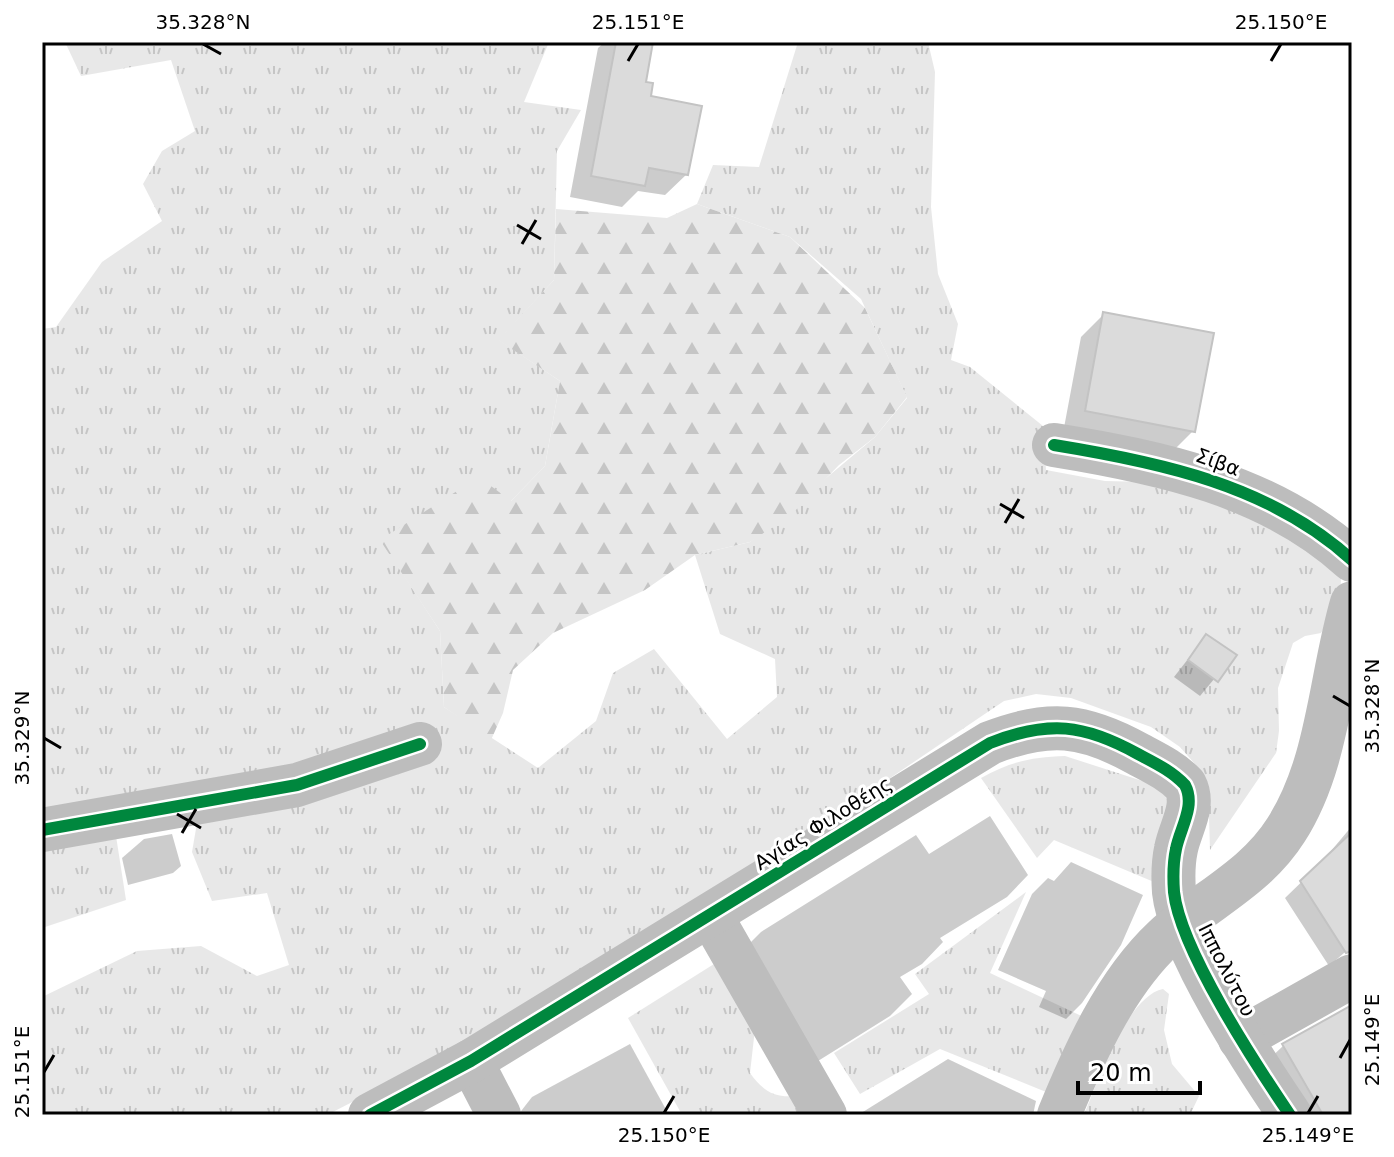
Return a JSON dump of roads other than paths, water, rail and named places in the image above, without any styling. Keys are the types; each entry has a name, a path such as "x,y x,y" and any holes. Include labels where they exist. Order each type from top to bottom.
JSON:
{"street":[{"name":"Σίβα","path":"1054,445 1195,474 1275,508 1352,560"},
{"path":"1059,1115 1113,1006 1149,953 1181,923 1240,883 1270,850 1294,815 1319,754 1352,603"},
{"name":"Αγίας Φιλοθέης","path":"370,1115 471,1061 990,743 1040,728 1066,726 1091,732 1122,745 1170,772 1185,785 1189,807 1175,852 1173,873 1181,923"},
{"path":"42,830 297,785 420,744"},
{"path":"711,916 825,1115"},
{"name":"Ιππολύτου","path":"1181,923 1240,1039 1290,1115"},
{"path":"1240,1039 1352,976"},
{"path":"471,1061 499,1115"}]}
